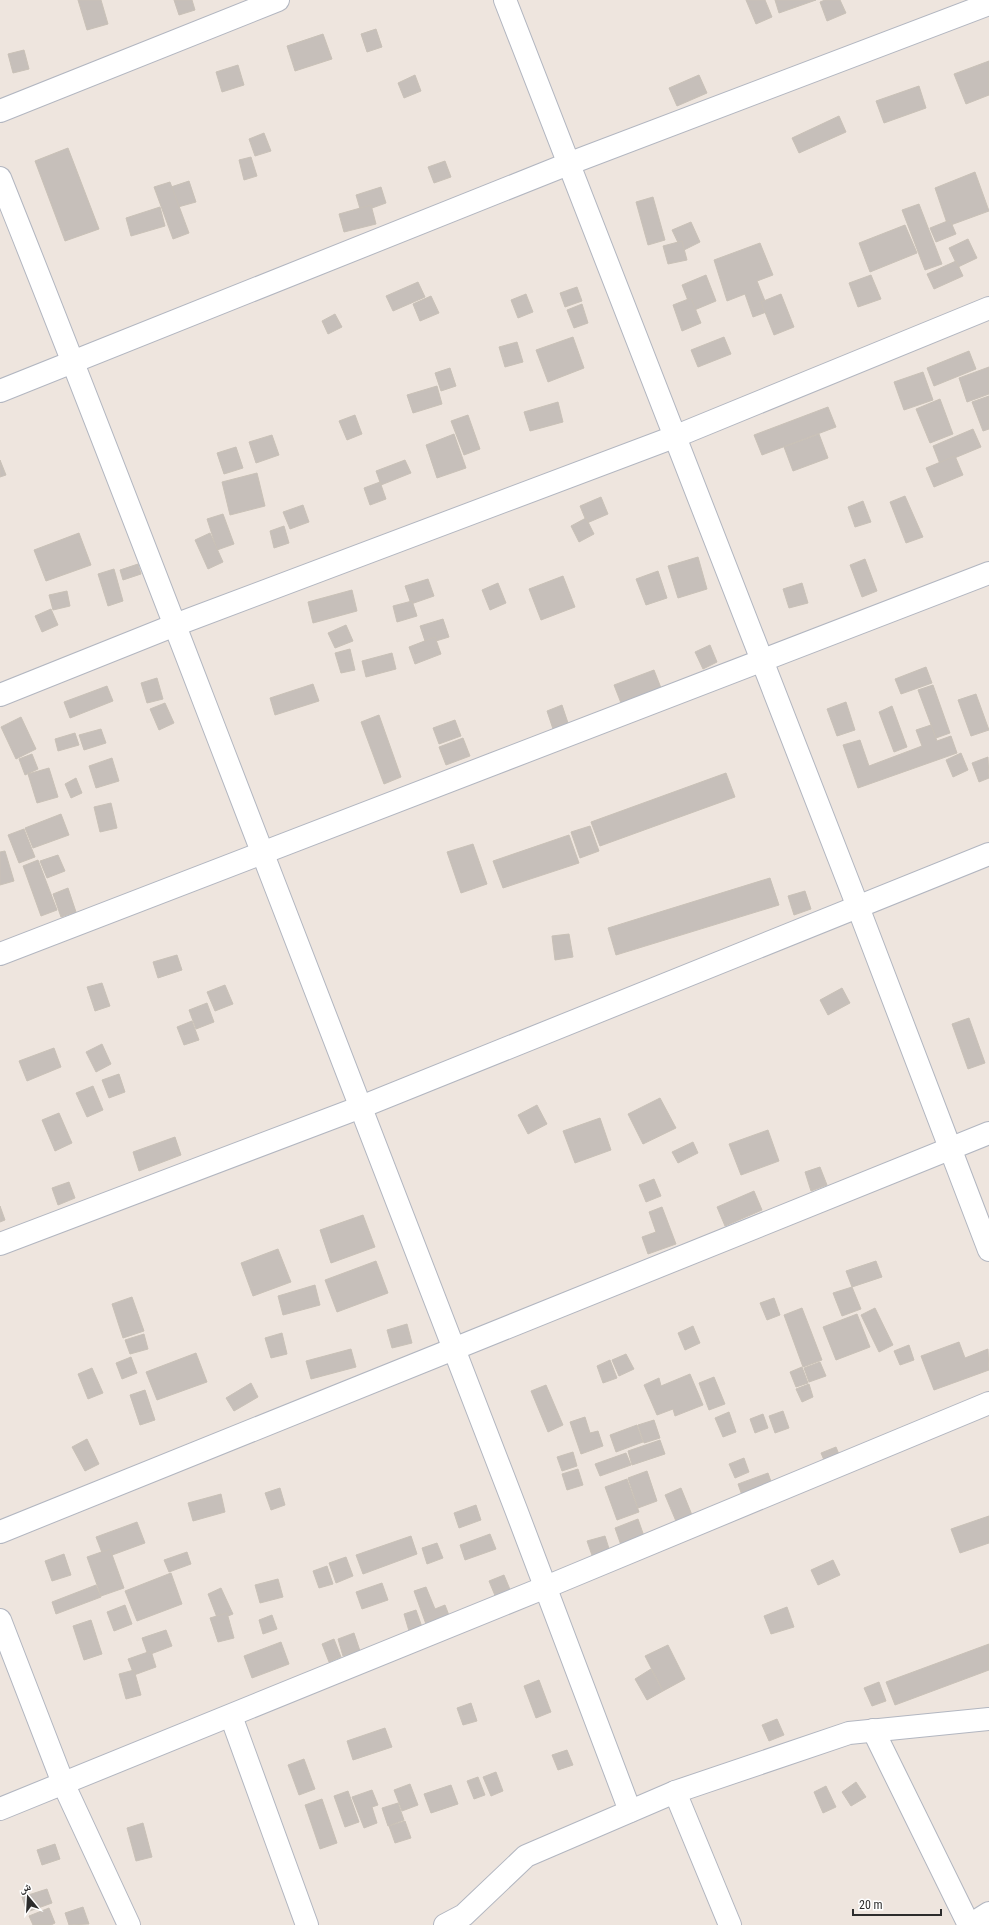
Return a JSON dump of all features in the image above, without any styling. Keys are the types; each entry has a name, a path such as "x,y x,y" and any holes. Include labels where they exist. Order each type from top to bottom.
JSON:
{"street":[{"path":"0,111 278,0"},
{"path":"505,0 858,906 989,1250"},
{"path":"0,391 568,164 989,4"},
{"path":"0,178 74,362 546,1588 630,1811"},
{"path":"0,694 175,625 674,437 989,308"},
{"path":"0,954 263,855 761,659 989,573"},
{"path":"0,1244 361,1107 989,854"},
{"path":"0,1532 989,1133"},
{"path":"0,1809 546,1588 989,1404"},
{"path":"0,1620 63,1783 129,1925"},
{"path":"231,1716 307,1925"},
{"path":"445,1925 464,1915 526,1856 675,1792 849,1733 989,1719"},
{"path":"873,1730 970,1925 989,1912"},
{"path":"675,1792 730,1925"}],"building":[{"path":"78,0 101,0 108,24 87,30"},
{"path":"174,0 192,0 195,10 179,15"},
{"path":"746,0 765,0 772,17 756,24"},
{"path":"775,0 816,0 779,13"},
{"path":"825,0 840,0 846,13 827,21 820,2"},
{"path":"376,29 382,47 367,52 361,34"},
{"path":"323,34 332,59 295,71 287,46"},
{"path":"24,50 29,69 13,73 8,54"},
{"path":"989,61 989,95 966,104 954,74"},
{"path":"238,65 244,85 222,92 216,72"},
{"path":"415,75 421,91 404,98 398,83"},
{"path":"699,75 707,93 677,106 669,88"},
{"path":"919,86 926,108 884,123 876,101"},
{"path":"839,116 846,132 799,153 792,138"},
{"path":"264,133 271,151 255,156 249,139"},
{"path":"68,148 99,229 65,241 35,161"},
{"path":"251,157 257,176 244,180 239,160"},
{"path":"445,161 451,177 434,183 428,167"},
{"path":"975,172 989,211 948,226 935,188"},
{"path":"189,181 196,202 178,207 171,187"},
{"path":"170,182 189,233 173,239 154,187"},
{"path":"381,187 386,203 361,212 356,195"},
{"path":"653,197 665,240 648,245 636,202"},
{"path":"919,204 942,264 925,270 902,210"},
{"path":"371,205 376,224 344,232 339,214"},
{"path":"160,207 165,226 131,236 126,218"},
{"path":"950,220 956,234 936,242 930,228"},
{"path":"691,222 700,242 682,251 672,230"},
{"path":"905,225 917,253 870,272 859,243"},
{"path":"968,239 977,258 958,267 949,248"},
{"path":"682,241 687,260 668,264 663,246"},
{"path":"760,243 773,275 757,281 769,311 753,317 745,294 727,301 714,260"},
{"path":"956,261 963,276 934,289 927,274"},
{"path":"706,275 716,301 692,311 682,285"},
{"path":"871,275 881,299 858,307 849,283"},
{"path":"418,282 425,297 393,311 386,296"},
{"path":"577,287 582,301 565,307 560,293"},
{"path":"526,294 533,312 518,318 511,300"},
{"path":"781,294 794,327 774,335 761,302"},
{"path":"431,296 439,313 420,321 413,304"},
{"path":"691,298 701,323 682,331 673,305"},
{"path":"582,304 588,323 574,328 567,310"},
{"path":"335,314 342,327 328,334 322,321"},
{"path":"573,337 584,368 548,382 536,350"},
{"path":"724,337 731,354 698,367 691,350"},
{"path":"517,342 523,362 505,367 499,347"},
{"path":"969,351 976,369 934,386 927,368"},
{"path":"989,367 989,394 967,402 959,378"},
{"path":"450,368 456,386 441,391 435,373"},
{"path":"923,372 933,400 904,410 894,382"},
{"path":"437,386 442,404 413,413 407,395"},
{"path":"989,396 989,429 983,431 972,402"},
{"path":"940,399 953,434 930,443 916,409"},
{"path":"558,402 563,422 530,431 524,412"},
{"path":"828,407 836,427 762,455 754,435"},
{"path":"355,415 362,434 347,440 339,421"},
{"path":"468,415 480,449 464,455 451,421"},
{"path":"973,429 981,447 940,464 933,446"},
{"path":"454,434 466,468 437,478 426,445"},
{"path":"819,434 828,458 793,471 784,447"},
{"path":"272,435 279,455 256,463 249,442"},
{"path":"236,447 243,468 224,474 217,453"},
{"path":"955,456 963,475 934,487 926,468"},
{"path":"0,460 6,475 0,477"},
{"path":"405,460 411,473 381,485 376,471"},
{"path":"257,473 265,506 230,515 222,482"},
{"path":"380,482 386,499 370,505 364,488"},
{"path":"905,496 923,537 906,543 890,502"},
{"path":"601,497 608,514 587,523 580,506"},
{"path":"863,501 871,522 855,527 848,507"},
{"path":"303,505 309,522 290,529 283,512"},
{"path":"223,514 234,544 217,550 207,519"},
{"path":"586,518 594,534 579,542 571,526"},
{"path":"284,526 289,543 274,548 270,531"},
{"path":"79,533 91,565 46,581 34,550"},
{"path":"210,533 223,562 208,569 195,540"},
{"path":"698,557 707,589 678,598 668,566"},
{"path":"865,559 877,591 862,597 850,565"},
{"path":"138,564 141,574 123,580 120,570"},
{"path":"114,569 123,601 108,606 98,574"},
{"path":"658,571 667,598 646,605 636,579"},
{"path":"563,576 575,607 541,620 529,589"},
{"path":"428,579 434,596 411,604 405,586"},
{"path":"498,583 506,603 490,610 482,590"},
{"path":"802,583 808,603 789,608 783,589"},
{"path":"352,590 357,611 313,623 308,602"},
{"path":"67,591 70,606 53,610 49,595"},
{"path":"412,601 417,616 397,622 393,606"},
{"path":"51,609 58,625 42,632 35,616"},
{"path":"443,619 449,637 426,644 420,626"},
{"path":"346,625 353,641 335,648 328,633"},
{"path":"435,637 441,654 415,664 409,647"},
{"path":"710,645 717,662 703,669 695,652"},
{"path":"350,649 355,670 341,673 335,653"},
{"path":"392,653 396,669 366,677 362,661"},
{"path":"926,667 932,683 901,694 895,679"},
{"path":"654,670 661,688 621,703 614,685"},
{"path":"157,678 163,699 147,703 141,683"},
{"path":"313,684 319,701 275,715 270,698"},
{"path":"933,685 950,733 936,738 918,690"},
{"path":"107,686 113,701 70,718 64,702"},
{"path":"976,694 989,730 971,736 958,700"},
{"path":"846,702 855,730 837,736 827,709"},
{"path":"165,703 174,723 159,730 150,709"},
{"path":"562,705 568,723 553,729 547,711"},
{"path":"892,706 907,747 894,752 879,712"},
{"path":"379,715 401,777 384,784 361,722"},
{"path":"21,717 36,749 16,759 1,727"},
{"path":"455,720 461,736 439,744 433,728"},
{"path":"931,725 937,741 951,736 957,753 858,788 843,745 860,740 869,766 922,746 916,730"},
{"path":"101,729 106,743 84,750 79,735"},
{"path":"75,733 79,745 58,751 55,739"},
{"path":"463,738 470,756 446,765 439,747"},
{"path":"961,753 968,770 953,777 946,760"},
{"path":"32,754 38,769 25,775 19,759"},
{"path":"988,757 989,778 979,782 972,763"},
{"path":"112,758 119,781 96,788 89,766"},
{"path":"49,768 58,797 37,803 28,774"},
{"path":"726,773 735,797 600,846 591,822"},
{"path":"76,778 82,793 71,798 65,784"},
{"path":"111,803 117,828 100,832 94,807"},
{"path":"61,814 69,835 33,848 25,828"},
{"path":"590,826 599,851 580,858 571,832"},
{"path":"24,829 35,857 19,863 8,835"},
{"path":"569,835 579,863 503,888 493,861"},
{"path":"473,844 487,884 461,893 447,852"},
{"path":"5,851 14,881 0,885 0,852"},
{"path":"58,855 65,871 47,878 40,861"},
{"path":"38,860 57,910 41,916 23,866"},
{"path":"770,878 779,905 616,955 608,928"},
{"path":"68,888 76,912 61,917 53,894"},
{"path":"805,891 811,909 794,915 788,896"},
{"path":"569,934 573,957 555,960 552,936"},
{"path":"177,955 182,970 158,978 153,962"},
{"path":"102,983 110,1006 95,1011 87,987"},
{"path":"225,985 233,1004 215,1011 207,992"},
{"path":"842,988 850,1003 828,1015 820,1000"},
{"path":"207,1003 214,1022 196,1029 189,1010"},
{"path":"969,1018 985,1063 968,1069 952,1024"},
{"path":"192,1021 199,1040 184,1045 177,1027"},
{"path":"102,1044 111,1064 96,1072 86,1052"},
{"path":"54,1048 61,1067 27,1081 19,1061"},
{"path":"119,1074 125,1092 109,1098 102,1080"},
{"path":"93,1086 103,1110 87,1117 76,1093"},
{"path":"660,1098 676,1128 643,1144 628,1114"},
{"path":"537,1105 547,1124 528,1134 518,1115"},
{"path":"59,1113 72,1143 55,1151 42,1120"},
{"path":"600,1118 611,1150 575,1163 563,1131"},
{"path":"768,1130 779,1161 741,1175 729,1144"},
{"path":"175,1137 181,1155 139,1171 133,1152"},
{"path":"693,1142 698,1153 678,1163 672,1152"},
{"path":"820,1167 827,1185 811,1191 805,1172"},
{"path":"654,1179 661,1196 646,1202 639,1185"},
{"path":"69,1182 75,1198 58,1205 52,1188"},
{"path":"754,1191 762,1210 725,1226 717,1207"},
{"path":"0,1206 5,1220 0,1222"},
{"path":"662,1207 676,1244 648,1254 642,1237 656,1232 649,1212"},
{"path":"363,1215 375,1247 331,1263 320,1230"},
{"path":"278,1249 291,1282 253,1296 241,1263"},
{"path":"376,1261 388,1293 337,1312 325,1280"},
{"path":"876,1261 882,1277 852,1287 846,1271"},
{"path":"315,1285 320,1305 283,1315 278,1296"},
{"path":"852,1287 861,1309 842,1316 833,1293"},
{"path":"132,1297 144,1331 123,1338 112,1304"},
{"path":"774,1298 780,1315 767,1320 760,1303"},
{"path":"802,1308 822,1360 803,1367 784,1315"},
{"path":"875,1308 893,1345 879,1352 861,1315"},
{"path":"857,1314 870,1347 836,1360 823,1327"},
{"path":"407,1324 412,1343 392,1348 387,1330"},
{"path":"693,1326 700,1343 685,1350 678,1333"},
{"path":"282,1333 287,1354 271,1358 265,1338"},
{"path":"144,1334 148,1349 130,1354 125,1340"},
{"path":"959,1342 965,1358 988,1349 989,1370 934,1390 921,1356"},
{"path":"909,1345 914,1360 900,1365 894,1351"},
{"path":"351,1349 356,1367 311,1379 306,1361"},
{"path":"196,1353 207,1382 157,1400 146,1372"},
{"path":"626,1354 634,1369 619,1376 612,1360"},
{"path":"131,1357 137,1373 122,1379 116,1363"},
{"path":"610,1360 617,1378 603,1383 597,1366"},
{"path":"820,1362 826,1376 809,1382 804,1368"},
{"path":"802,1367 808,1383 796,1387 790,1372"},
{"path":"92,1368 103,1393 88,1399 78,1374"},
{"path":"690,1374 703,1405 675,1416 673,1409 657,1415 644,1385 659,1378 661,1386"},
{"path":"714,1377 725,1404 709,1410 699,1383"},
{"path":"251,1383 258,1397 234,1411 226,1398"},
{"path":"809,1384 813,1397 802,1402 796,1389"},
{"path":"546,1385 563,1425 548,1432 531,1391"},
{"path":"145,1390 155,1420 140,1425 130,1395"},
{"path":"783,1411 789,1428 775,1433 769,1416"},
{"path":"729,1412 736,1432 723,1437 715,1418"},
{"path":"763,1414 768,1428 755,1433 750,1419"},
{"path":"585,1417 590,1433 598,1431 603,1446 581,1454 570,1422"},
{"path":"654,1420 660,1438 644,1443 638,1425"},
{"path":"637,1425 643,1442 616,1452 610,1435"},
{"path":"87,1439 99,1464 85,1471 72,1447"},
{"path":"660,1440 665,1454 632,1465 628,1451"},
{"path":"836,1447 842,1462 827,1467 821,1453"},
{"path":"573,1452 577,1466 562,1471 557,1457"},
{"path":"626,1453 631,1465 600,1476 595,1464"},
{"path":"744,1458 749,1472 735,1478 729,1464"},
{"path":"578,1469 583,1485 567,1490 562,1474"},
{"path":"647,1471 657,1501 638,1508 628,1478"},
{"path":"768,1473 774,1490 744,1501 738,1484"},
{"path":"627,1479 639,1512 617,1520 605,1487"},
{"path":"280,1488 285,1505 271,1510 265,1493"},
{"path":"681,1488 694,1520 678,1526 665,1495"},
{"path":"221,1494 225,1512 193,1521 188,1503"},
{"path":"476,1505 481,1520 459,1528 454,1513"},
{"path":"989,1516 989,1543 960,1553 951,1529"},
{"path":"638,1519 645,1539 622,1548 615,1528"},
{"path":"137,1522 145,1543 104,1558 96,1537"},
{"path":"490,1534 496,1549 465,1560 460,1545"},
{"path":"411,1536 417,1554 363,1574 356,1555"},
{"path":"605,1536 611,1555 594,1561 587,1541"},
{"path":"437,1543 443,1558 427,1564 422,1548"},
{"path":"110,1549 124,1588 101,1596 87,1557"},
{"path":"187,1552 191,1564 169,1572 164,1560"},
{"path":"64,1554 71,1575 52,1581 45,1561"},
{"path":"346,1557 353,1576 336,1583 329,1563"},
{"path":"833,1560 840,1575 818,1585 811,1570"},
{"path":"327,1566 333,1584 319,1588 313,1571"},
{"path":"171,1573 182,1604 137,1621 125,1591"},
{"path":"504,1575 511,1592 496,1598 489,1581"},
{"path":"278,1579 283,1597 260,1603 255,1585"},
{"path":"382,1583 388,1600 362,1609 356,1592"},
{"path":"96,1585 101,1597 56,1614 52,1602"},
{"path":"426,1587 435,1609 445,1605 450,1618 427,1627 414,1591"},
{"path":"221,1588 233,1614 218,1620 208,1594"},
{"path":"125,1605 132,1624 114,1631 107,1612"},
{"path":"787,1607 794,1627 771,1634 764,1616"},
{"path":"416,1610 422,1627 409,1631 404,1614"},
{"path":"227,1613 234,1638 218,1642 210,1618"},
{"path":"272,1615 277,1629 263,1634 259,1620"},
{"path":"91,1620 102,1654 84,1660 73,1626"},
{"path":"166,1630 172,1646 148,1655 142,1638"},
{"path":"354,1633 360,1651 343,1656 338,1639"},
{"path":"334,1639 341,1657 329,1662 322,1644"},
{"path":"281,1642 289,1664 252,1678 244,1656"},
{"path":"989,1644 989,1670 895,1705 886,1682"},
{"path":"668,1645 685,1679 663,1691 645,1656"},
{"path":"151,1651 156,1667 134,1675 128,1659"},
{"path":"651,1669 663,1691 647,1700 635,1679"},
{"path":"134,1670 141,1695 126,1699 119,1674"},
{"path":"539,1680 551,1712 536,1718 524,1686"},
{"path":"879,1682 886,1701 872,1706 864,1688"},
{"path":"471,1703 477,1721 463,1725 457,1708"},
{"path":"777,1719 784,1735 769,1741 762,1725"},
{"path":"385,1728 392,1747 353,1760 347,1741"},
{"path":"567,1750 573,1765 558,1770 552,1755"},
{"path":"304,1759 315,1789 299,1795 288,1765"},
{"path":"496,1772 503,1791 491,1796 483,1777"},
{"path":"478,1777 485,1795 474,1799 467,1781"},
{"path":"856,1782 866,1797 851,1806 842,1792"},
{"path":"410,1784 418,1805 402,1811 394,1790"},
{"path":"451,1785 458,1804 431,1813 424,1794"},
{"path":"826,1786 836,1807 823,1813 814,1792"},
{"path":"372,1790 378,1805 372,1807 377,1823 364,1828 352,1797"},
{"path":"348,1791 359,1822 345,1827 334,1796"},
{"path":"322,1799 337,1843 320,1849 305,1805"},
{"path":"398,1803 404,1820 388,1826 382,1808"},
{"path":"405,1821 411,1838 395,1843 389,1826"},
{"path":"143,1823 152,1857 136,1861 127,1828"},
{"path":"55,1844 60,1859 42,1865 37,1850"},
{"path":"47,1889 52,1903 27,1912 22,1897"},
{"path":"83,1907 89,1924 69,1925 65,1913"},
{"path":"49,1908 55,1923 51,1925 33,1925 29,1916"}]}
